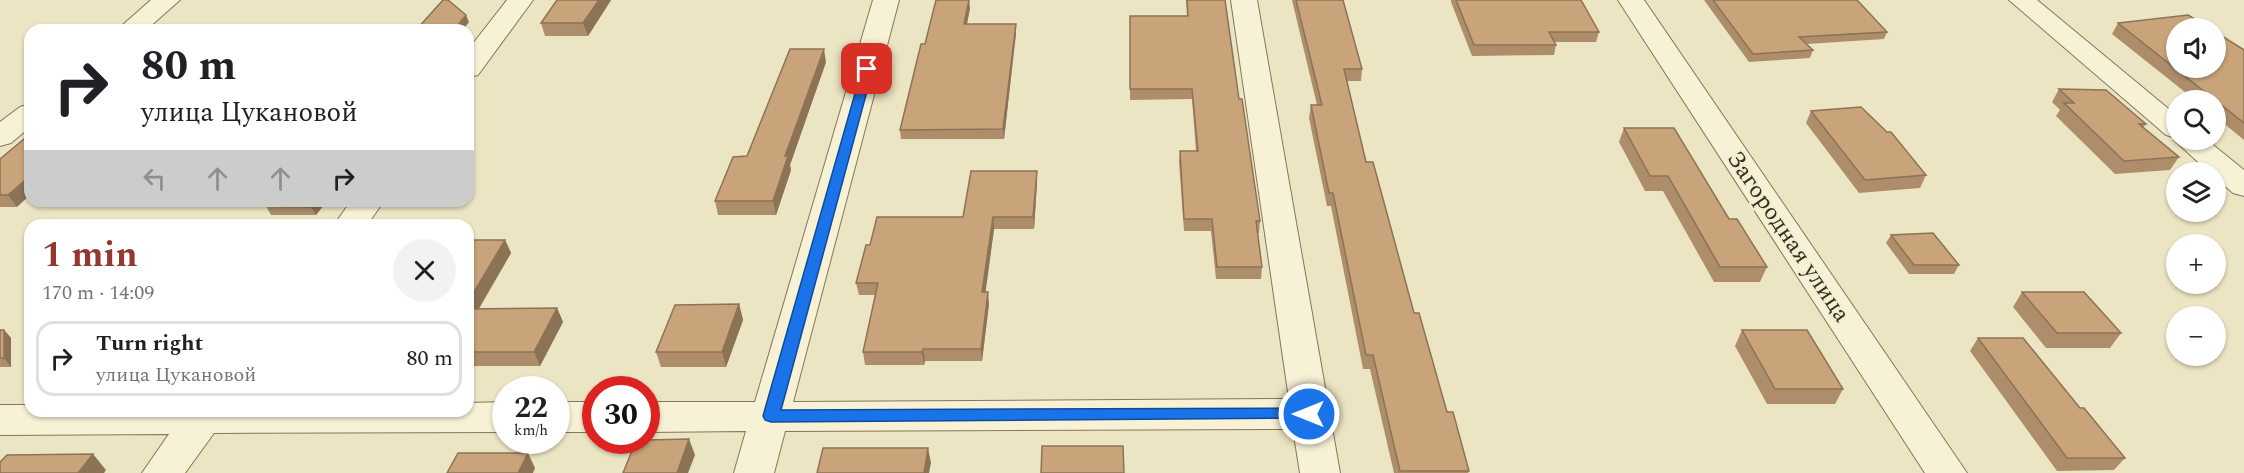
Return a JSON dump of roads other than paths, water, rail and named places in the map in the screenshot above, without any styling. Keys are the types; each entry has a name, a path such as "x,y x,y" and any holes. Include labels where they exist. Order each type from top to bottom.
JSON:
{"street":[{"path":"137,24 167,0"},
{"path":"474,61 520,0"},
{"path":"754,473 886,0"},
{"path":"1244,0 1320,473"},
{"name":"Загородная улица","path":"1631,0 1947,473"},
{"path":"2022,0 2166,121"},
{"path":"0,137 24,118"},
{"path":"2201,150 2244,186"},
{"path":"660,417 1309,414"},
{"path":"0,420 124,417"},
{"path":"162,473 204,417"},
{"path":"474,417 492,417"}]}
